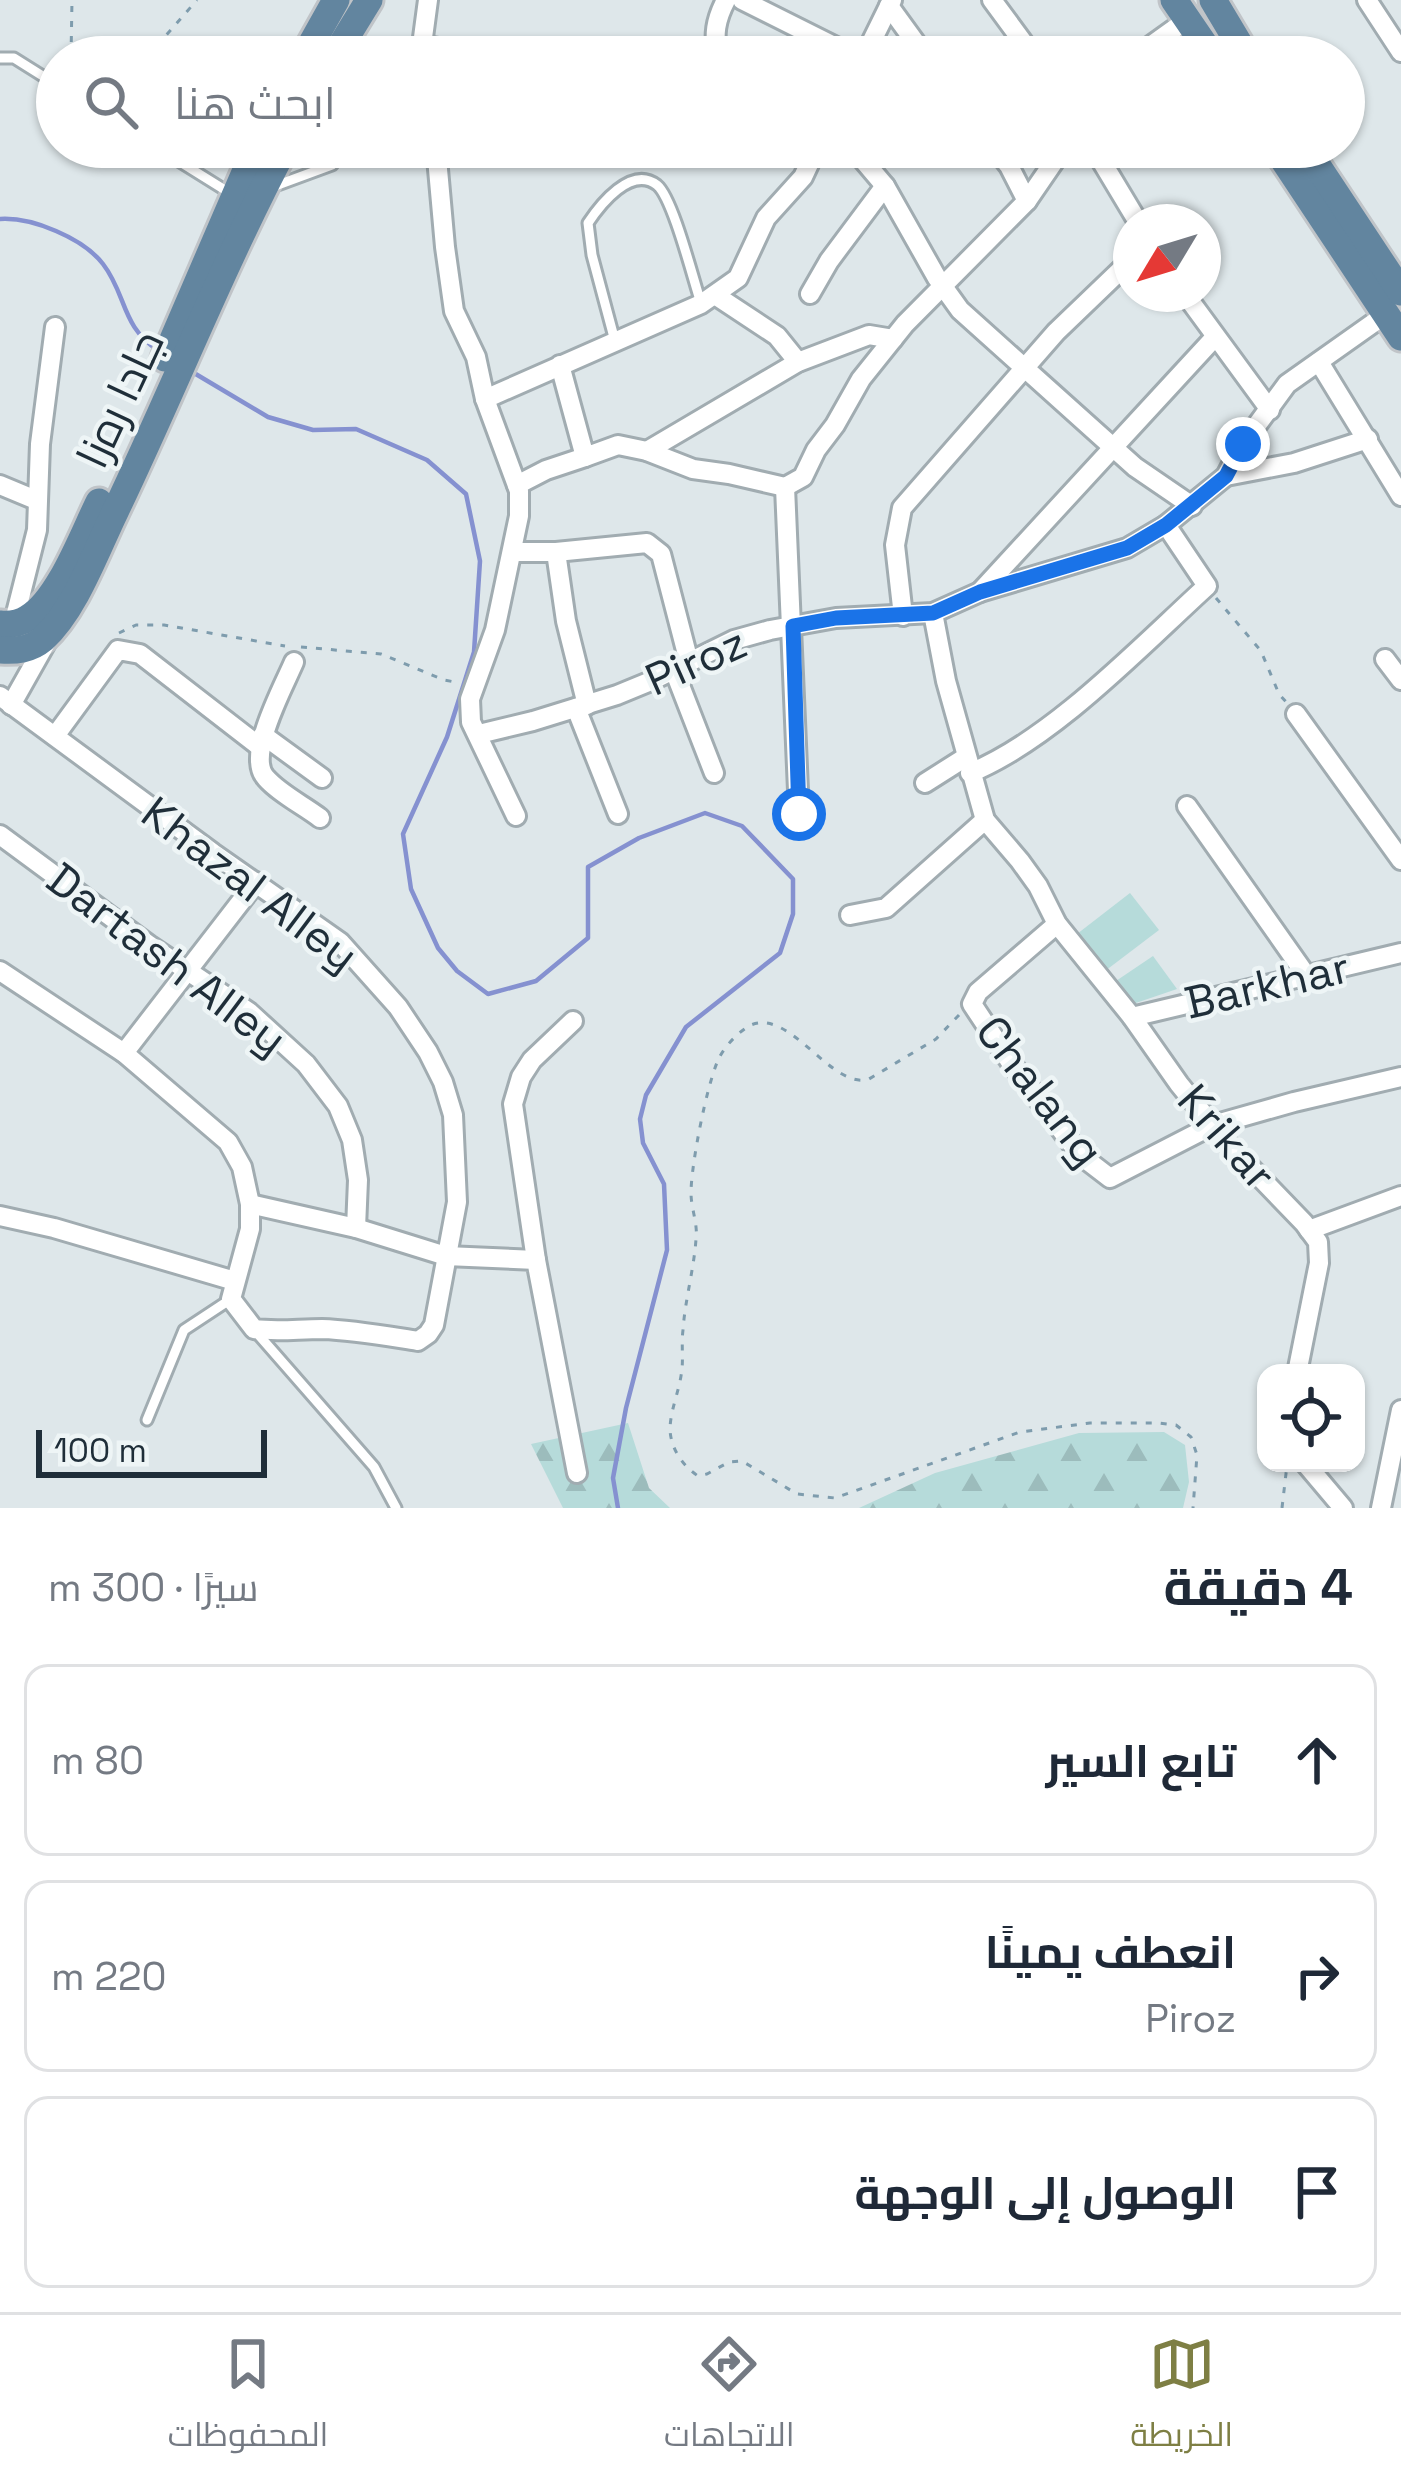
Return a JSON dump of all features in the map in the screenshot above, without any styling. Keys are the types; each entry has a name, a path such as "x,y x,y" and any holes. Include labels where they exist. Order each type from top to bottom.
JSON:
{"main road":[{"path":"316,36 336,0"},
{"path":"347,36 369,0"},
{"path":"1213,0 1234,36"},
{"path":"1181,10 1199,36"},
{"name":"جادا ره‌زا","path":"133,455 55,588 34,615 4,633 17,650 47,634 85,574 204,292 233,195 246,168"},
{"name":"جادا ره‌زا","path":"204,292 275,168"},
{"path":"1290,168 1396,314"},
{"path":"1316,168 1396,314"}],"street":[{"path":"424,36 428,0"},
{"path":"714,36 726,0"},
{"path":"742,0 817,36"},
{"path":"992,0 1019,36"},
{"path":"1367,0 1399,44"},
{"path":"872,36 891,3 912,36"},
{"path":"1156,36 1181,10"},
{"path":"438,168 454,311 476,357 485,399 517,485 519,516 512,552 494,630 470,699 471,722 516,816"},
{"path":"485,399 708,300 738,278 766,218 808,168"},
{"path":"870,168 960,310 1112,447 1192,506"},
{"path":"1010,168 1027,201"},
{"path":"517,485 618,445 693,470 784,487 803,477 861,379 893,339 1027,201 1050,168"},
{"path":"1106,168 1127,204"},
{"path":"810,294 885,186"},
{"path":"903,616 896,545 902,508 1023,369 1113,276"},
{"path":"708,300 777,336 798,362"},
{"path":"1198,312 1270,410"},
{"name":"Piroz","path":"479,734 617,695 734,640 836,618 933,613 980,592 1127,548 1166,525 1226,476 1287,384 1396,314"},
{"path":"4,633 37,530 40,445 56,327"},
{"path":"647,451 798,362 869,335 893,339"},
{"path":"980,592 1215,337"},
{"path":"1319,362 1401,496"},
{"path":"560,365 585,457"},
{"path":"1226,476 1294,463 1368,439"},
{"path":"0,485 36,500"},
{"path":"784,487 799,814"},
{"path":"925,783 968,765 992,764 1018,748 1077,704 1207,586 1166,525"},
{"path":"512,552 646,543 661,554 681,666 714,773"},
{"path":"556,552 582,706 618,814"},
{"path":"5,701 63,613"},
{"path":"850,915 886,908 985,820 933,613"},
{"path":"55,736 118,650 140,654 322,778"},
{"path":"1385,659 1401,680"},
{"path":"294,662 262,741 259,761 266,778 320,818"},
{"name":"Khazal Alley","path":"5,701 340,942 398,1007 436,1067 453,1115 457,1202 434,1325 428,1334 418,1341 320,1329 254,1329"},
{"path":"1296,714 1401,860"},
{"path":"1186,806 1306,975"},
{"name":"Krikar","path":"985,820 1039,886 1057,924 1179,1084 1318,1242 1319,1263 1299,1364"},
{"name":"Dartash Alley","path":"0,835 249,1012 306,1064 338,1106 352,1139 358,1180 356,1228"},
{"path":"124,1053 256,882"},
{"name":"Chalang","path":"1057,924 978,992 972,1004 1080,1155 1110,1178 1214,1125"},
{"name":"Barkhar","path":"1132,1017 1401,953"},
{"path":"0,971 124,1053 228,1142 242,1167 250,1204 250,1228 233,1290"},
{"path":"573,1021 532,1060 521,1077 514,1104 536,1260 577,1473"},
{"path":"1214,1125 1401,1077"},
{"path":"1309,1230 1401,1196"},
{"path":"250,1204 356,1228 446,1256 536,1260"},
{"path":"0,1216 53,1228 233,1290 254,1329"},
{"path":"1382,1508 1401,1410"},
{"path":"1313,1472 1343,1508"}],"lane":[{"path":"0,58 14,58 36,72"},
{"path":"190,168 233,195"},
{"path":"264,190 324,168"},
{"path":"615,341 588,223 606,196 621,186 645,180 656,184 667,198 708,300"},
{"path":"147,1420 184,1330 233,1290"},
{"path":"254,1329 374,1467 396,1508"}],"path":[{"path":"71,36 72,0"},
{"path":"165,36 197,0"},
{"path":"1207,586 1261,651 1279,694 1296,714"},
{"path":"118,650 119,632 136,625 164,625 272,645 381,654 444,680 467,684"},
{"path":"972,1004 935,1039 858,1083 767,1022 736,1036 720,1056 707,1098 691,1193 697,1235 682,1331 682,1373 670,1431 674,1447 685,1468 698,1476 729,1462 742,1462 797,1494 835,1498 1020,1432 1090,1423 1176,1425 1191,1437 1197,1455 1193,1508"},
{"path":"1282,1508 1287,1472"}],"green space":[{"path":"1130,893 1159,930 1105,971 1077,934"},
{"path":"1153,956 1177,989 1130,1005 1113,983"},
{"path":"628,1423 649,1488 670,1508 563,1508 531,1444"},
{"path":"1164,1432 1185,1445 1189,1482 1183,1508 859,1508 935,1473 1079,1433"}],"waterway":[{"path":"0,219 56,231 94,255 111,276 138,332 159,351"},
{"path":"189,370 268,417 313,430 356,429 427,460 466,494 480,561 474,652 447,737 403,834 411,889 438,948 457,971 488,994 536,981 588,938 588,867 639,838 705,813 742,826 793,879 793,914 780,953 686,1027 646,1095 640,1119 643,1143 664,1184 667,1250 626,1408 613,1478 618,1508"}],"route":[{"path":"799,814 793,626 836,618 933,613 980,592 1127,548 1166,525 1226,476 1243,444"}]}
